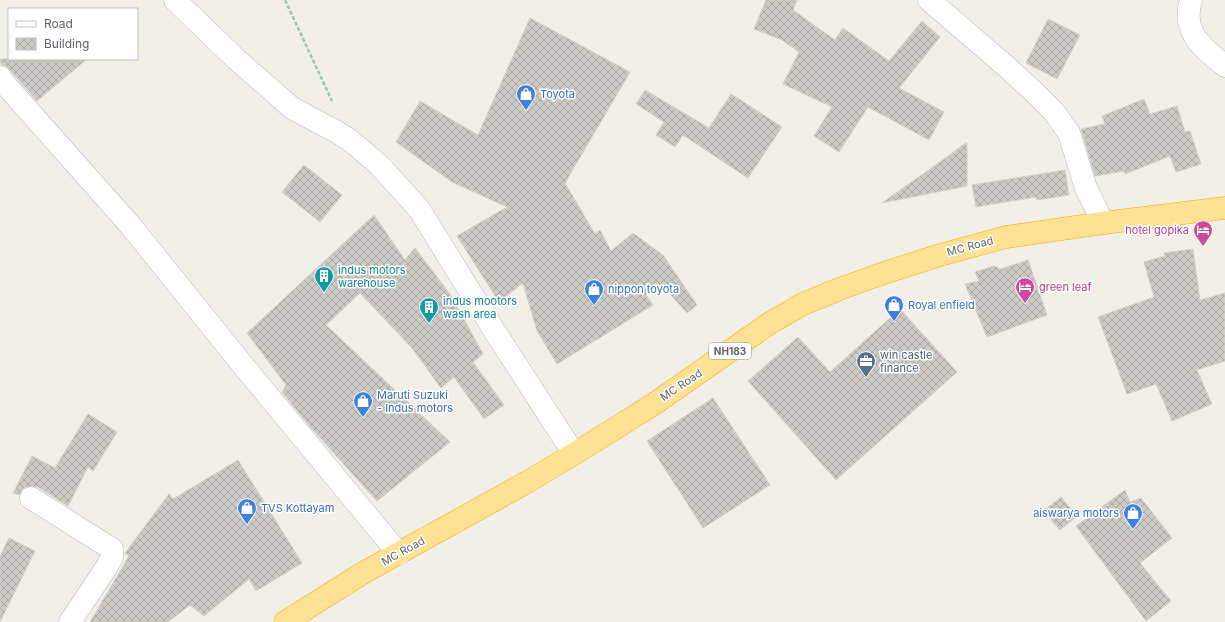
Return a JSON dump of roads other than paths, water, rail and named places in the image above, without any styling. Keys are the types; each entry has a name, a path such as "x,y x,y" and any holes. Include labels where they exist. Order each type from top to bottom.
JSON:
{"highway":[{"name":"MC Road","path":"285,622 363,573 400,554 574,454 654,404 770,323 803,304 842,288 940,254 1006,237 1225,208"}],"street":[{"path":"175,0 236,59 292,108 351,140 379,164 419,209 497,335 574,454"},
{"path":"929,0 1008,68 1054,112 1069,134 1086,188 1103,223"},
{"path":"1191,0 1189,6 1189,18 1192,33 1204,49 1225,66"},
{"path":"0,77 130,225 246,369 400,554"},
{"path":"31,498 112,549 112,557 106,568 70,622"}],"place":[{"name":"Toyota","path":"526,111"},
{"name":"hotel gopika","path":"1203,247"},
{"name":"indus motors warehouse","path":"324,293"},
{"name":"green leaf","path":"1025,304"},
{"name":"nippon toyota","path":"594,306"},
{"name":"Royal enfield","path":"894,322"},
{"name":"indus mootors wash area","path":"429,324"},
{"name":"win castle finance","path":"866,378"},
{"name":"Maruti Suzuki - Indus motors","path":"363,418"},
{"name":"TVS Kottayam","path":"247,525"},
{"name":"aiswarya motors","path":"1133,530"}]}
